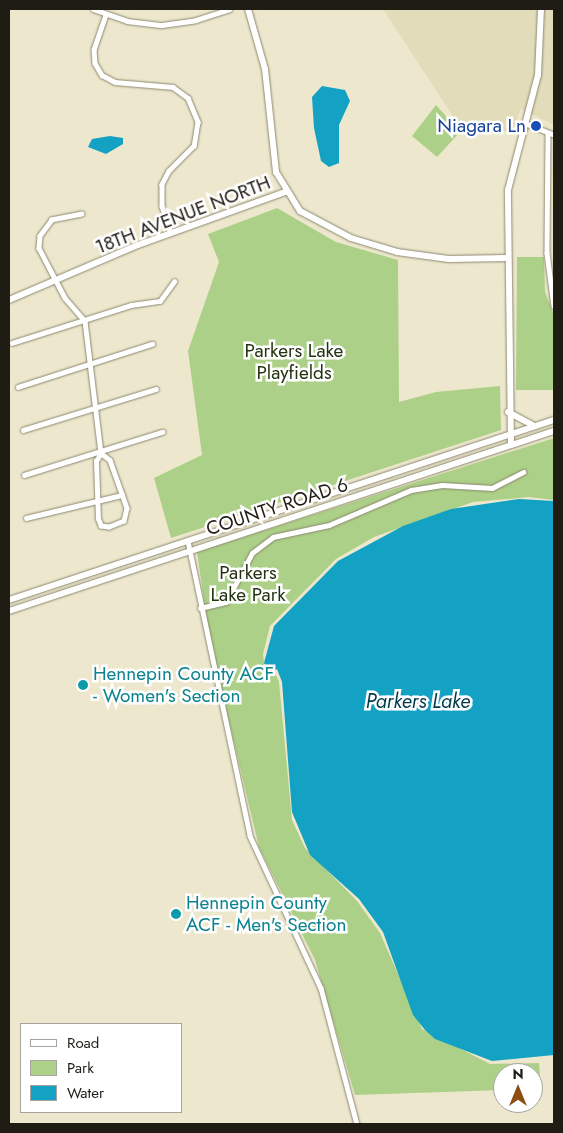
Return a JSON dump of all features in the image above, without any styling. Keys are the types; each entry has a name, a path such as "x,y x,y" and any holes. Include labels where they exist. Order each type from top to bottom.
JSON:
{"main road":[{"path":"248,9 265,69 274,161 285,192"},
{"path":"511,445 508,412 507,258 509,177 539,68 541,9"},
{"name":"18TH AVENUE NORTH","path":"9,300 56,284 171,233 285,192 310,218 374,246 445,258 507,258"},
{"path":"508,412 520,422 535,426"},
{"name":"COUNTY ROAD 6","path":"9,600 554,420"},
{"name":"COUNTY ROAD 6","path":"9,611 554,431"},
{"path":"9,595 52,585"}],"street":[{"path":"93,9 106,15 162,25 196,20 229,9"},
{"path":"106,15 94,54 102,76 115,82 173,86 188,98 198,122 194,146 169,170 162,184 162,206 171,233"},
{"path":"524,123 554,135"},
{"path":"548,134 547,253 554,306"},
{"path":"82,214 57,217 40,236 39,248 56,284 85,321 101,453 96,461 97,502 101,526 120,524 128,513 108,457 101,453"},
{"path":"12,343 131,305 160,302 174,282"},
{"path":"18,387 91,366 152,344"},
{"path":"23,430 156,389"},
{"path":"24,475 101,453 162,432"},
{"path":"200,608 226,602 252,553 273,537 329,525 410,490 497,487 523,472"},
{"path":"26,518 122,495"},
{"path":"188,541 200,608 250,836 321,988 357,1124"}],"shaded area":[{"path":"383,9 554,9 554,125 521,109 512,132 460,127"}],"green space":[{"path":"436,105 460,132 437,157 412,136"},
{"name":"Parkers Lake Playfields","path":"277,208 336,242 398,260 399,402 436,392 500,386 501,430 171,538 154,478 202,455 188,351 219,262 208,234"},
{"path":"517,257 544,257 545,292 554,315 554,390 516,390"},
{"name":"Parkers Lake Park","path":"554,438 554,500 529,497 473,502 374,537 336,559 270,626 263,654 265,672 276,675 279,682 292,820 305,848 357,901 380,933 422,1029 493,1064 493,1090 355,1095 315,960 259,847 210,642 197,552"}],"water":[{"path":"322,86 345,90 350,101 339,125 339,163 329,167 321,161 314,128 312,97"},
{"path":"110,136 123,138 123,144 106,154 88,147 92,139"},
{"name":"Parkers Lake","path":"519,499 554,501 554,1055 492,1061 435,1039 425,1030 413,1015 383,932 359,899 310,855 292,812 282,682 277,669 270,674 264,663 274,626 338,561 403,526 451,509"}],"place":[{"name":"Niagara Ln","path":"536,126"},
{"name":"Hennepin County ACF - Women's Section","path":"83,685"},
{"name":"Hennepin County ACF - Men's Section","path":"176,914"}]}
